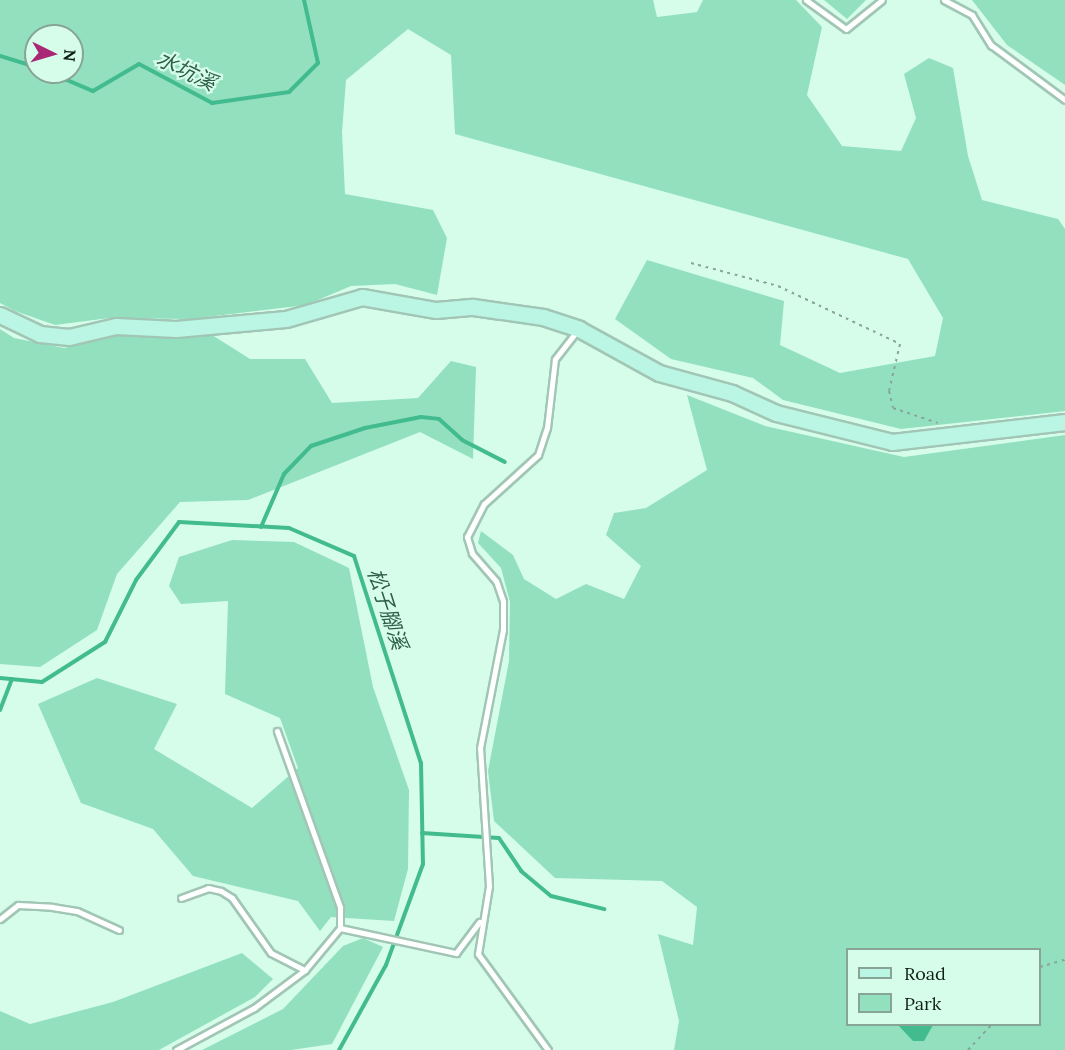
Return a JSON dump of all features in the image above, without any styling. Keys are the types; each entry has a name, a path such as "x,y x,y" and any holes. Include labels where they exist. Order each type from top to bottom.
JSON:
{"street":[{"path":"0,315 40,334 69,337 116,326 176,328 286,319 362,297 436,310 473,307 531,315 579,329 659,373 732,393 776,413 892,442 1065,422"}],"lane":[{"path":"806,0 846,29 882,0"},
{"path":"944,0 972,15 991,45 1065,100"},
{"path":"548,1050 478,954 480,921 489,886 480,748 503,630 503,601 496,581 472,553 467,537 484,504 538,455 547,428 555,359 579,329"},
{"path":"176,1050 254,1008 305,970 340,928 340,907 277,731"},
{"path":"181,898 207,888 220,891 232,898 272,953 305,970"},
{"path":"0,919 18,905 52,907 77,912 119,930"},
{"path":"340,928 373,933 456,953 480,921"}],"path":[{"path":"691,263 778,286 900,344 889,391 893,408 927,422 950,424"},
{"path":"1041,967 1065,960"},
{"path":"968,1050 990,1026"}],"green space":[{"path":"0,0 653,0 657,17 697,12 703,0 796,0 822,27 807,95 842,146 901,151 916,118 904,74 929,58 953,68 968,156 982,200 1058,219 1065,229 1065,411 901,429 783,400 753,378 671,359 615,319 647,260 784,301 780,345 840,373 935,356 943,318 908,259 455,134 451,55 408,29 346,80 342,132 345,194 433,210 447,238 437,295 395,284 351,286 306,305 190,319 109,318 55,325 15,311 0,303"},
{"path":"824,0 866,0 847,19"},
{"path":"972,0 1065,0 1065,85 1007,45"},
{"path":"0,329 14,338 64,348 124,333 209,333 250,359 305,359 332,403 418,398 451,361 476,367 473,459 420,432 248,500 180,502 117,574 97,630 40,667 0,664"},
{"path":"687,395 765,426 904,457 1065,435 1065,1050 674,1050 679,1021 658,934 693,945 697,907 662,881 555,878 494,821 488,771 509,661 510,602 501,568 478,543 481,531 513,555 524,579 556,599 586,584 624,599 641,566 606,535 614,513 646,508 707,470"},
{"path":"232,540 294,542 349,568 373,687 409,790 408,869 394,921 331,917 320,931 298,901 193,876 153,829 81,803 38,704 97,678 177,704 154,749 252,808 298,768 280,718 225,694 228,601 181,604 169,586 179,557"},
{"path":"363,938 383,947 332,1044 291,1050 202,1050 283,1009 343,946"},
{"path":"242,953 273,979 255,997 159,1050 0,1050 0,1011 30,1024 113,1002"}],"shaded area":[{"path":"899,1026 932,1026 924,1041 913,1041"}],"waterway":[{"name":"水坑溪","path":"76,84 93,91 139,64 212,103 289,92 318,63 304,0"},
{"name":"水坑溪","path":"0,56 24,63"},
{"path":"261,527 284,474 311,446 365,428 421,417 439,419 462,440 505,462"},
{"name":"松子腳溪","path":"0,678 42,682 105,642 136,580 179,522 289,528 354,556 421,763 423,864 386,965 339,1050"},
{"path":"0,710 12,679"},
{"path":"422,833 499,838 521,871 551,896 604,909"}]}
